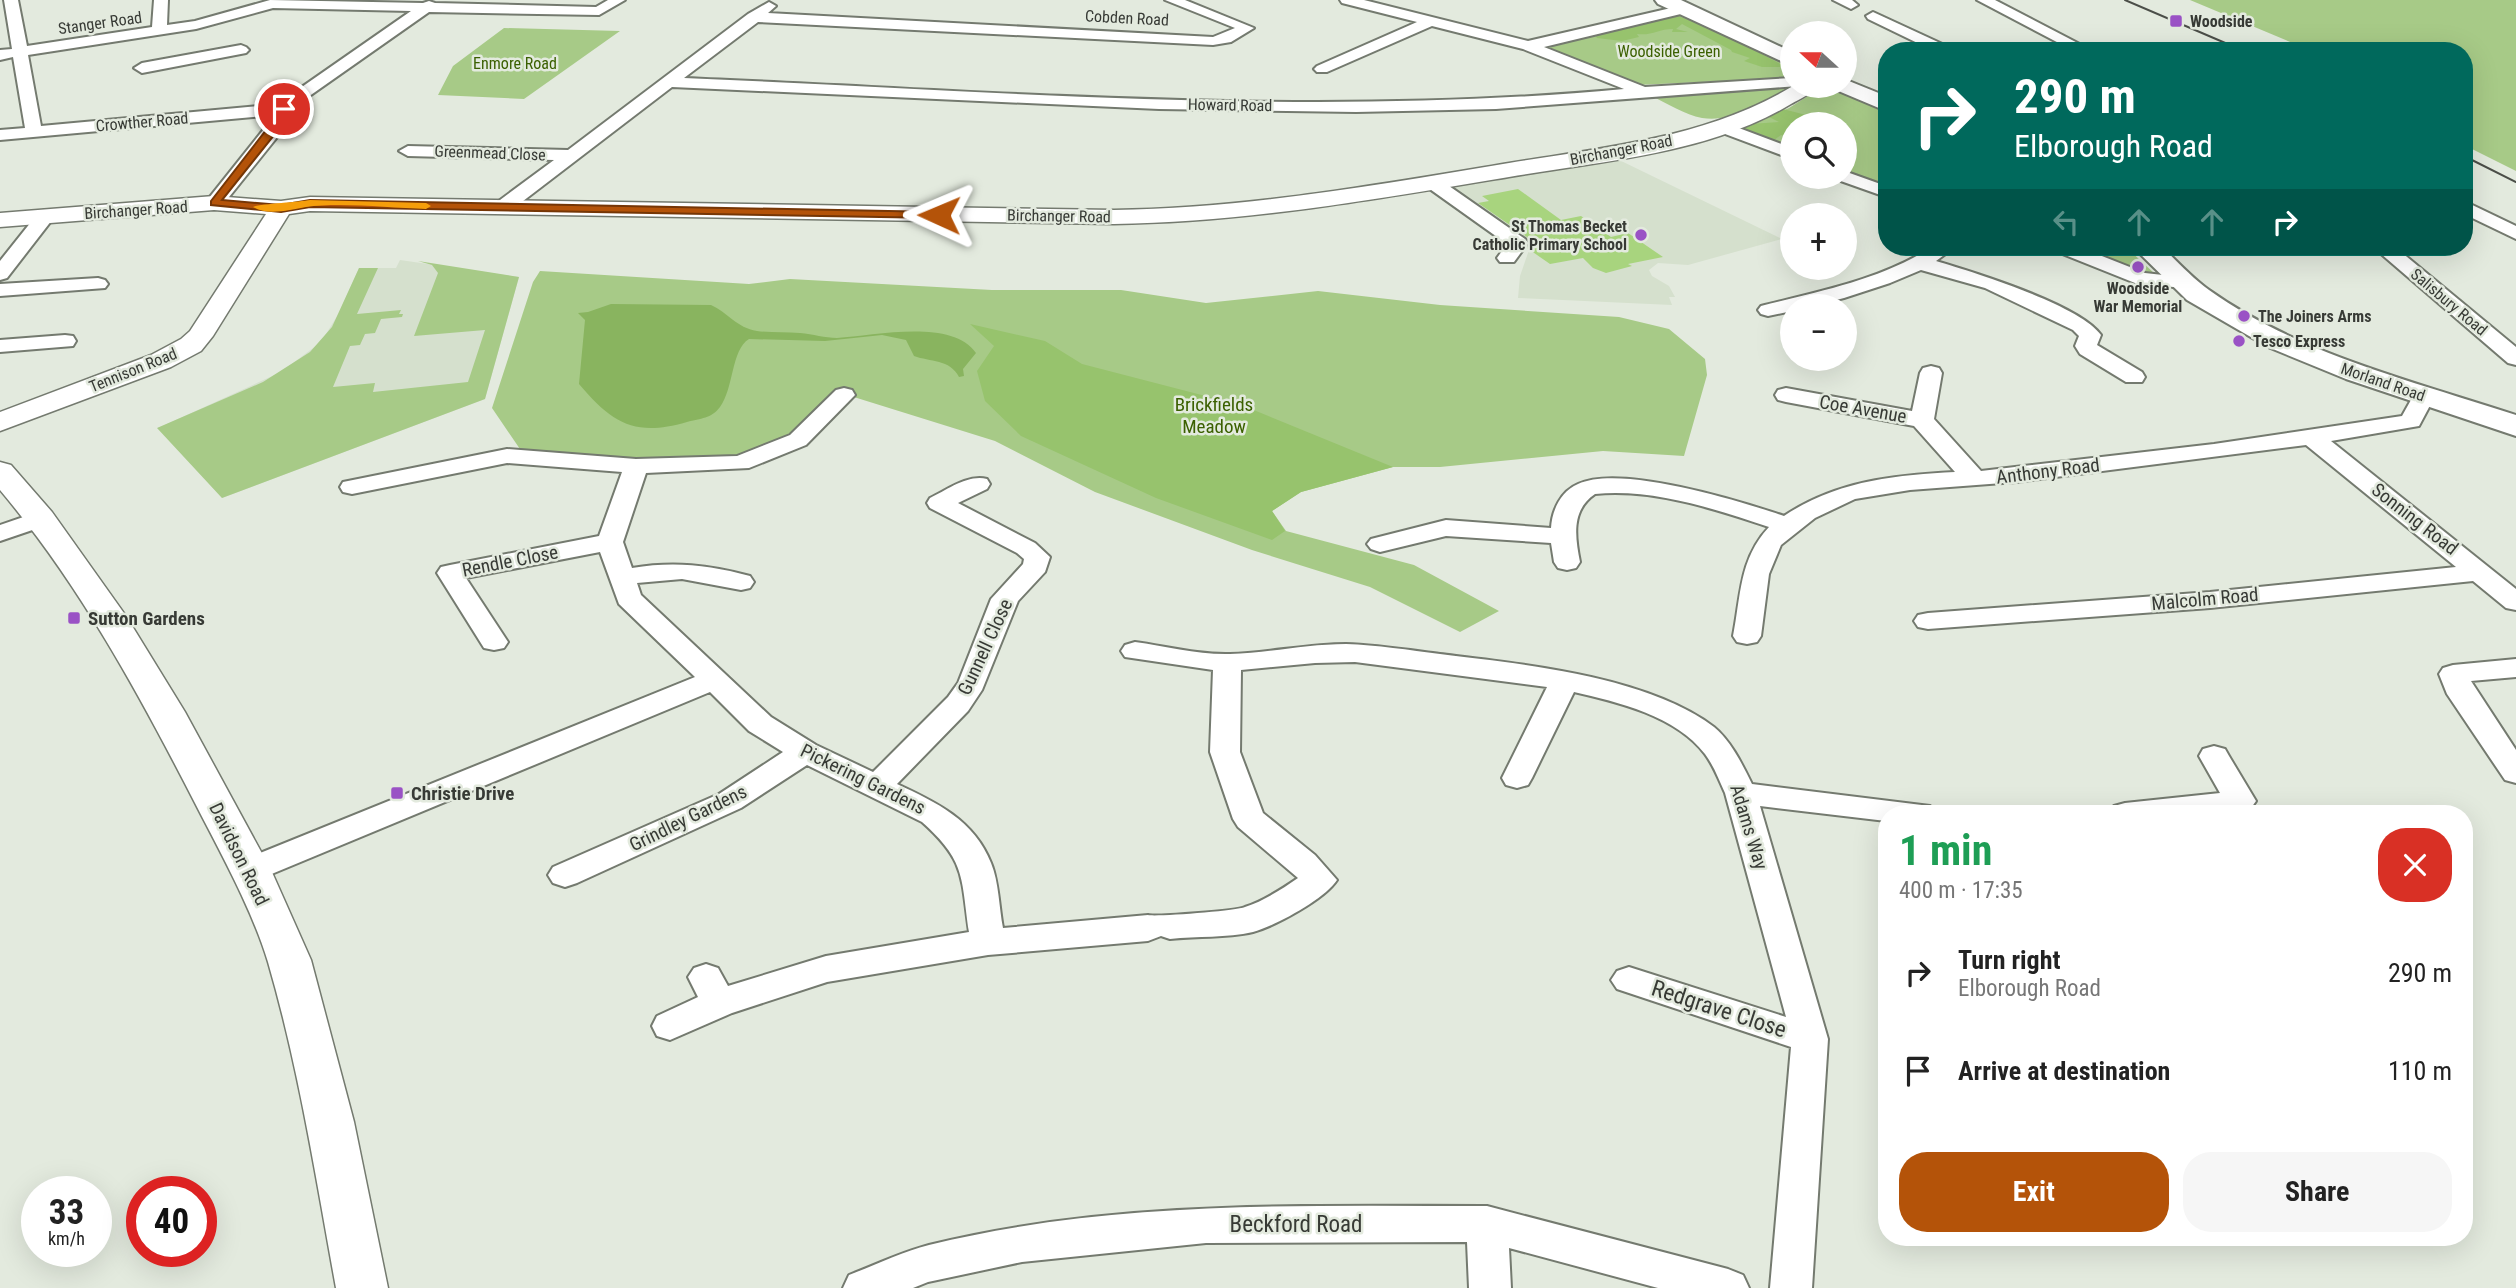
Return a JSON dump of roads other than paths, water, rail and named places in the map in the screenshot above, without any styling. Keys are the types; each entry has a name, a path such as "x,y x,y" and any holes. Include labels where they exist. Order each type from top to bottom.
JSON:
{"main road":[{"path":"1665,0 1780,54"},
{"path":"1857,91 1878,100"},
{"path":"2156,256 2183,282"},
{"name":"Morland Road","path":"2183,282 2219,309 2273,339 2321,361 2516,426"}],"street":[{"path":"10,0 34,132"},
{"path":"159,32 161,0"},
{"name":"Stanger Road","path":"0,55 20,52 137,52 159,32 225,19 280,2 431,4 599,11 618,0"},
{"path":"503,207 776,0"},
{"name":"Cobden Road","path":"753,17 1213,41 1226,39 1247,28 1172,0"},
{"path":"1347,0 1528,46 1642,92"},
{"path":"1984,0 2068,42"},
{"path":"215,203 272,132 284,109 309,88 431,4"},
{"path":"1528,46 1684,9"},
{"path":"1873,16 1927,42"},
{"path":"1322,69 1393,40 1430,21"},
{"path":"147,88 137,52 241,50"},
{"name":"Howard Road","path":"668,82 1080,103 1454,106 1780,84"},
{"name":"Birchanger Road","path":"0,220 215,203 281,208 310,204 1168,218 1264,209 1642,147 1723,127 1765,112 1788,98"},
{"name":"Crowther Road","path":"0,135 284,109"},
{"path":"1723,127 1780,149"},
{"name":"Greenmead Close","path":"408,151 572,155"},
{"path":"1857,181 1878,189"},
{"path":"1433,183 1518,243 1507,258"},
{"name":"Tennison Road","path":"0,422 161,361 191,345 200,336 281,208"},
{"path":"2473,210 2507,220 2516,233"},
{"path":"0,274 46,216"},
{"path":"2473,226 2507,220"},
{"path":"1768,310 1882,279 1931,256"},
{"path":"2084,256 2142,279 2183,282"},
{"name":"Salisbury Road","path":"2394,256 2516,358"},
{"path":"1920,263 1993,284 2080,326 2090,335 2086,346 2088,349 2134,377"},
{"path":"0,290 98,284"},
{"path":"0,346 65,341"},
{"name":"Coe Avenue","path":"1922,420 1931,373"},
{"name":"Coe Avenue","path":"1800,391 1922,420 1975,480"},
{"path":"352,486 507,456 636,466 748,460 798,440 844,395"},
{"name":"Anthony Road","path":"1747,636 1754,574 1760,556 1771,539 1787,525 1844,494 1894,485 1975,480 2313,439 2411,421 2424,396"},
{"name":"Sonning Road","path":"2313,439 2482,572 2516,602"},
{"path":"250,870 715,680 629,598 610,542 636,466"},
{"name":"Davidson Road","path":"0,471 41,519 109,616 160,701 250,870 289,960 330,1122 362,1288"},
{"name":"Gunnell Close","path":"878,785 958,704 972,684 1005,599 1036,566 1037,556 1026,548 939,503 978,484"},
{"path":"1567,562 1562,536 1564,518 1578,496 1587,489 1605,486 1694,495 1787,525"},
{"path":"0,533 41,519"},
{"path":"1380,544 1446,528 1562,536"},
{"name":"Rendle Close","path":"494,642 450,573 610,542"},
{"path":"622,577 682,569 708,571 741,582"},
{"name":"Malcolm Road","path":"1928,621 2210,600 2482,572"},
{"name":"Adams Way","path":"1135,651 1227,663 1344,653 1465,665 1564,682 1638,700 1679,718 1704,735 1728,764 1741,793 1810,1039 1791,1288"},
{"path":"670,1026 712,990 988,942 1250,920 1296,896 1320,880 1249,819 1225,752 1227,663"},
{"path":"2516,668 2453,674 2462,694 2516,773"},
{"name":"Pickering Gardens","path":"715,680 761,724 805,752 878,785 933,814 963,843 975,864 988,942"},
{"path":"1517,778 1564,682"},
{"name":"Grindley Gardens","path":"565,875 730,801 805,752"},
{"path":"2205,805 2240,801 2214,756"},
{"path":"1741,793 1878,809"},
{"name":"Redgrave Close","path":"1629,980 1810,1039"},
{"path":"1487,1224 1490,1288"},
{"name":"Beckford Road","path":"864,1288 926,1264 1022,1244 1167,1229 1206,1225 1487,1224 1728,1288"}],"tram line":[{"path":"2125,0 2223,42"},
{"path":"2473,160 2516,182"}],"place":[{"name":"Woodside","path":"2176,21"},
{"name":"St Thomas Becket Catholic Primary School","path":"1641,235"},
{"name":"Woodside War Memorial","path":"2138,267"},
{"name":"The Joiners Arms","path":"2244,316"},
{"name":"Tesco Express","path":"2239,341"},
{"name":"Sutton Gardens","path":"74,618"},
{"name":"Christie Drive","path":"397,793"}],"park label":[{"name":"Woodside Green","path":"1669,51"},
{"name":"Enmore Road","path":"515,63"},
{"name":"Brickfields Meadow","path":"1214,415"}]}
